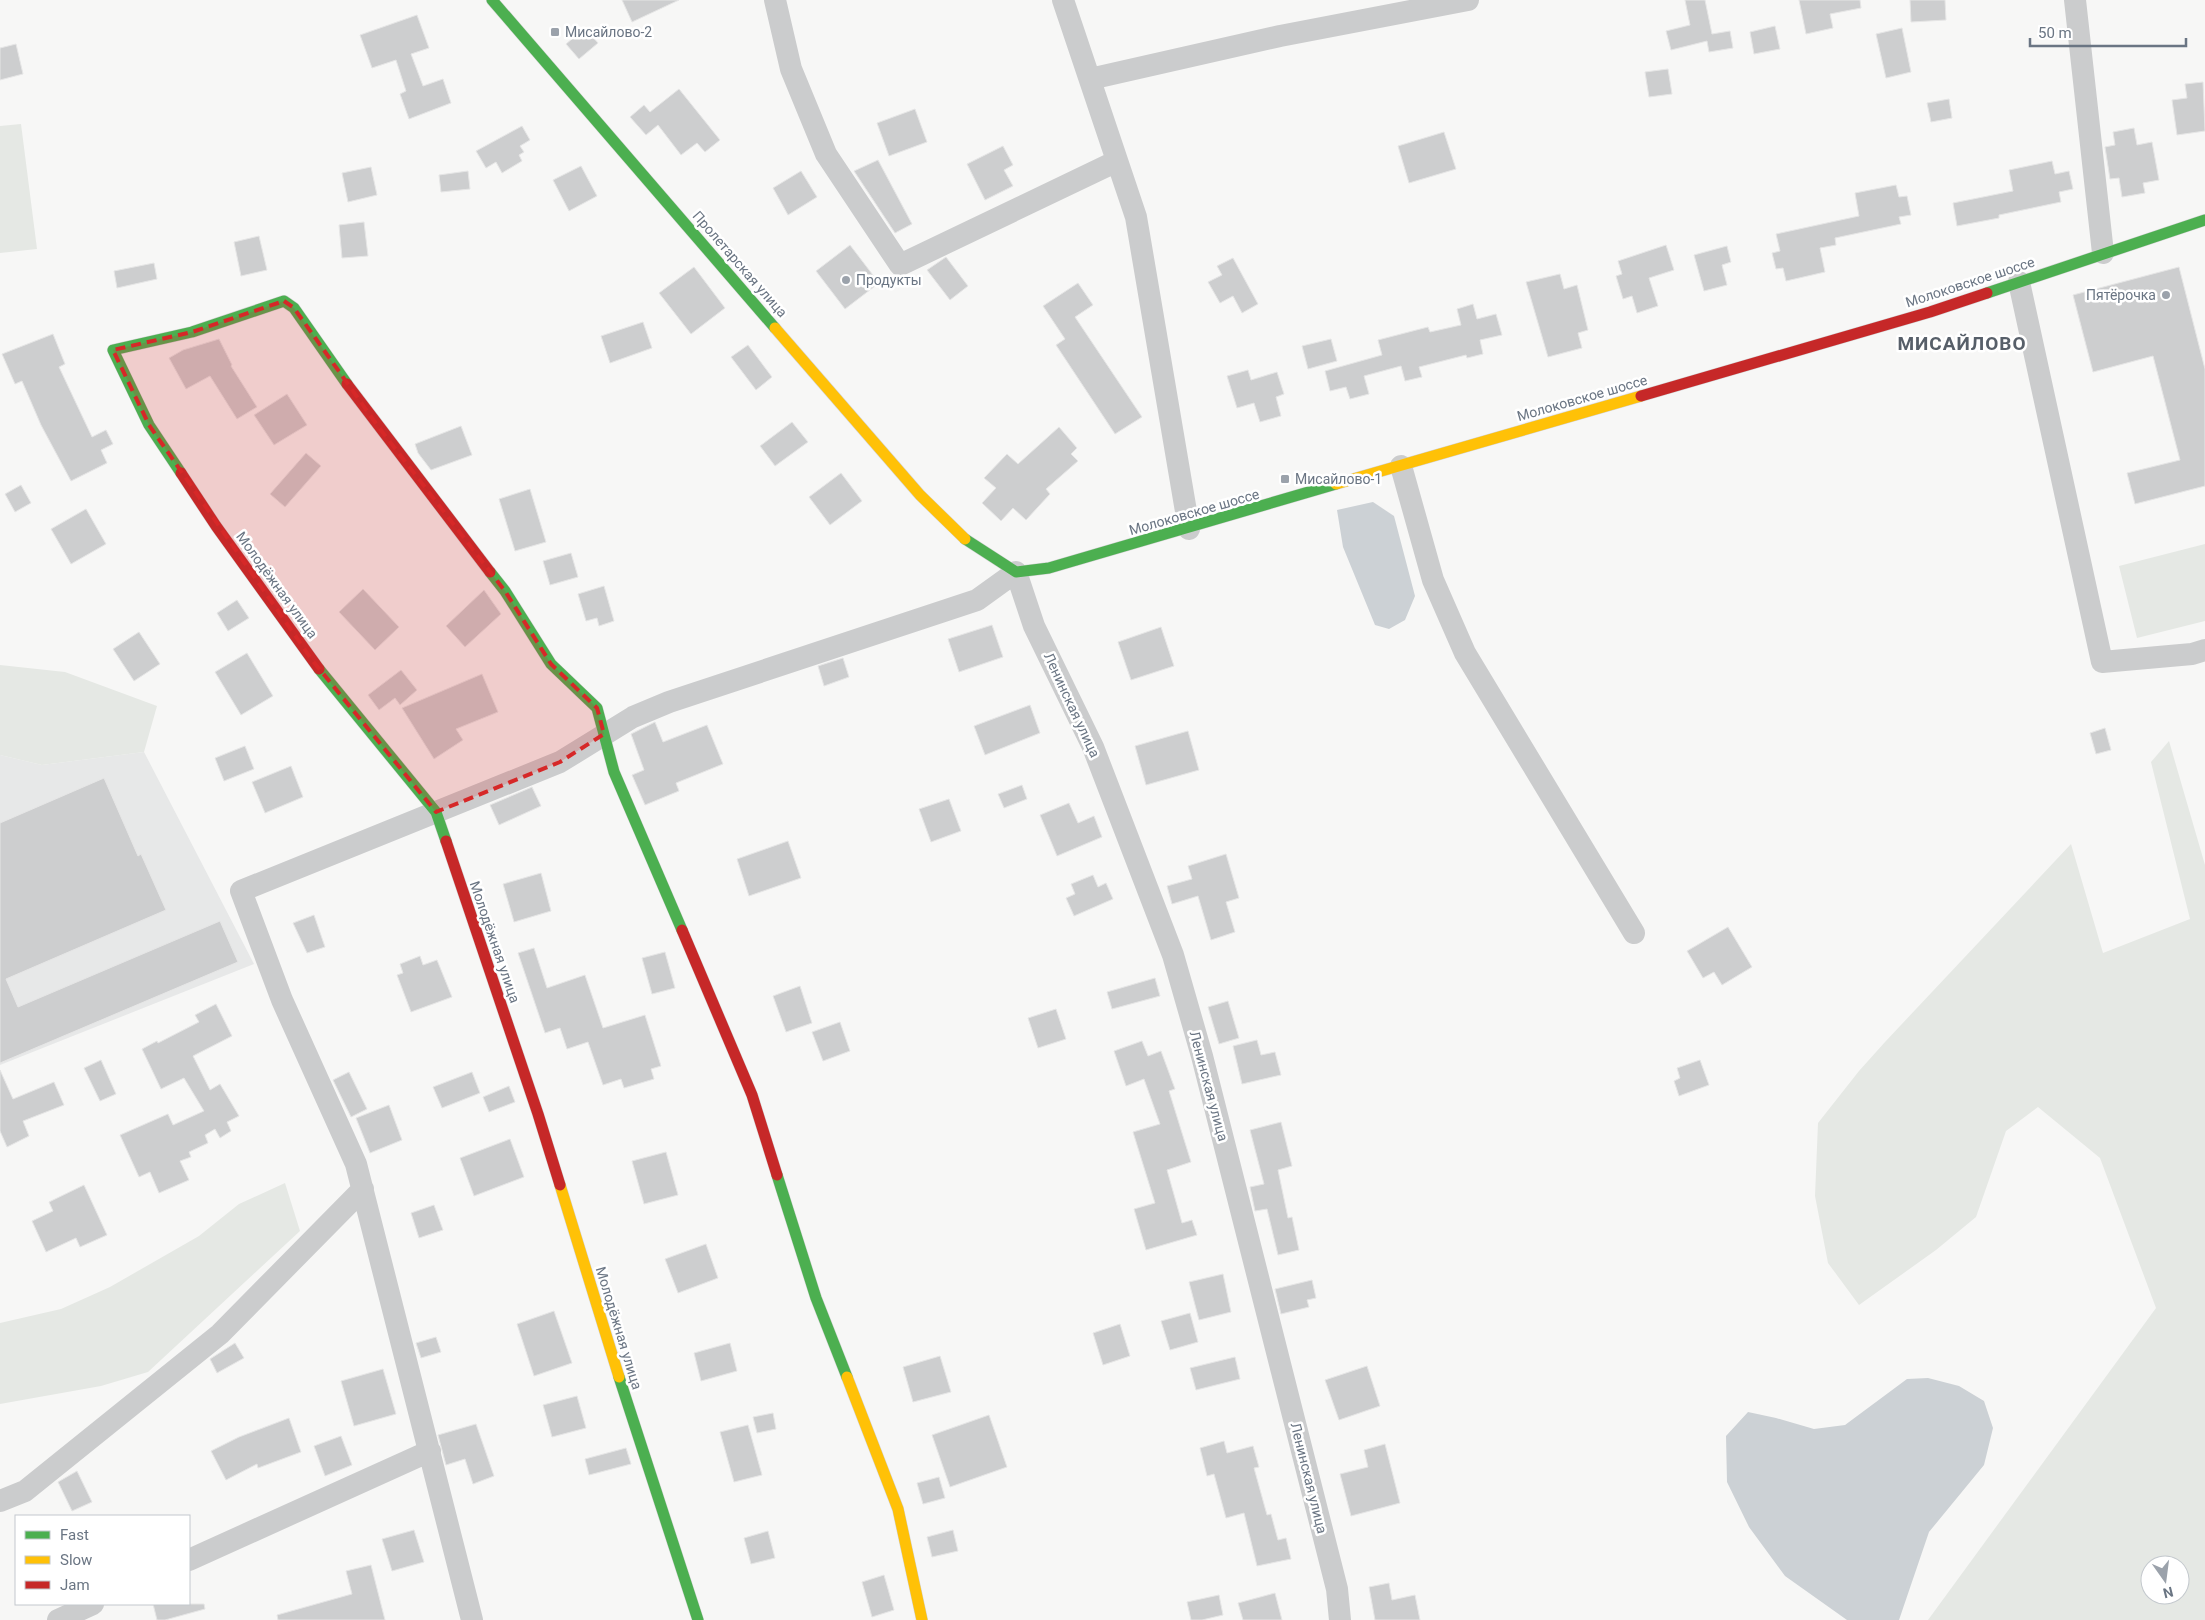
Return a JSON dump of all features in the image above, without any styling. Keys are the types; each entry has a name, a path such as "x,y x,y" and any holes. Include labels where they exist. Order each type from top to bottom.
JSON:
{"street":[{"name":"Пролетарская улица","path":"492,0 920,495 969,543 1016,572"},
{"path":"775,0 791,69 826,154 900,265 1117,161"},
{"path":"1063,0 1136,217 1189,529"},
{"path":"1090,78 1280,36 1468,0"},
{"path":"2075,0 2103,253"},
{"name":"Молоковское шоссе","path":"1016,572 1049,568 1189,529 1930,312 2205,220"},
{"path":"2019,282 2102,662 2192,654 2205,650"},
{"name":"Молодёжная улица","path":"604,734 597,708 551,664 505,591 377,425 294,308 284,301 192,332 113,350 149,425 216,526 312,660 436,812 538,1114 622,1387 698,1620"},
{"path":"1401,466 1433,580 1465,653 1634,933"},
{"path":"472,1620 356,1164 282,1000 241,891 560,762 633,717 669,702 977,600 1016,572"},
{"name":"Ленинская улица","path":"1016,572 1034,626 1093,747 1173,956 1204,1066 1334,1580 1340,1620"},
{"path":"604,734 614,772 752,1095 816,1298 898,1509 922,1620"},
{"path":"0,1502 25,1491 220,1334 363,1190"},
{"path":"190,1560 430,1451"},
{"path":"58,1620 91,1605"}],"highlighted area":[{"path":"284,301 294,308 377,425 505,591 551,664 597,708 604,734 560,762 436,812 312,660 149,425 113,350 192,332"}],"shaded area":[{"path":"21,124 37,249 0,253 0,126"},
{"path":"1373,502 1394,516 1415,596 1405,620 1389,629 1375,625 1343,547 1337,510"},
{"path":"2205,544 2205,621 2137,638 2119,566"},
{"path":"0,665 65,672 157,706 144,752 42,765 0,755"},
{"path":"2169,741 2205,865 2205,1620 1928,1620 2156,1308 2100,1158 2038,1107 2006,1131 1976,1217 1936,1250 1859,1305 1828,1263 1815,1196 1818,1123 1859,1071 1885,1042 2071,844 2103,953 2190,919 2151,762"},
{"path":"144,752 254,964 0,1065 0,755 42,765"},
{"path":"285,1183 300,1231 148,1372 101,1386 0,1404 0,1323 61,1309 110,1287 199,1236 239,1204"},
{"path":"1928,1378 1959,1386 1984,1401 1993,1428 1984,1465 1929,1532 1899,1620 1847,1620 1785,1576 1749,1527 1727,1482 1726,1436 1748,1412 1814,1429 1845,1425 1907,1379"}],"building":[{"path":"622,0 679,0 632,22"},
{"path":"1685,0 1705,0 1712,34 1730,31 1733,48 1709,52 1707,41 1671,50 1666,31 1690,25"},
{"path":"1799,0 1860,0 1861,8 1830,14 1833,28 1806,34"},
{"path":"1910,0 1945,0 1946,20 1911,22"},
{"path":"417,15 429,48 411,54 423,86 443,79 451,103 409,119 400,94 406,91 396,60 372,68 360,35"},
{"path":"1775,26 1780,49 1754,54 1750,32"},
{"path":"585,28 598,43 579,59 566,44"},
{"path":"1902,28 1911,72 1886,78 1876,34"},
{"path":"16,44 23,74 0,80 0,48"},
{"path":"1668,69 1672,94 1649,97 1645,72"},
{"path":"2203,82 2205,131 2177,135 2172,100 2187,98 2185,84"},
{"path":"679,89 720,140 705,152 697,143 681,155 658,125 646,135 630,117 644,105 650,112"},
{"path":"1949,99 1952,118 1931,122 1927,103"},
{"path":"915,109 927,142 889,156 877,123"},
{"path":"522,126 530,140 520,146 524,152 519,155 522,161 502,173 496,162 486,168 476,151"},
{"path":"2134,128 2137,145 2152,142 2159,180 2143,183 2145,193 2122,197 2119,178 2110,179 2105,147 2115,145 2113,132"},
{"path":"1444,132 1456,169 1409,183 1398,146"},
{"path":"1003,146 1013,165 1004,170 1013,186 985,200 967,164"},
{"path":"878,160 912,224 895,233 854,171"},
{"path":"2052,161 2055,174 2069,171 2073,189 2059,192 2061,202 1999,215 1999,218 1957,226 1953,203 2013,191 2009,170"},
{"path":"581,166 597,196 569,211 553,180"},
{"path":"371,167 377,195 348,202 342,173"},
{"path":"468,171 470,189 441,192 439,175"},
{"path":"801,171 817,197 788,215 773,188"},
{"path":"1896,185 1899,197 1907,196 1911,215 1899,217 1901,224 1835,238 1836,245 1820,248 1825,272 1786,281 1783,268 1776,269 1772,253 1780,251 1776,234 1859,216 1855,193"},
{"path":"364,222 368,256 342,258 339,225"},
{"path":"259,236 267,270 241,276 234,242"},
{"path":"850,245 879,283 845,309 816,271"},
{"path":"1666,245 1674,270 1649,278 1658,306 1637,313 1632,296 1623,299 1616,276 1622,274 1618,261"},
{"path":"1727,246 1731,262 1722,265 1727,285 1704,291 1694,255"},
{"path":"946,257 968,286 950,300 927,270"},
{"path":"1233,258 1258,304 1242,313 1233,296 1220,303 1208,282 1222,275 1217,266"},
{"path":"154,263 157,279 117,288 114,271"},
{"path":"694,267 725,308 691,334 659,293"},
{"path":"2179,267 2205,369 2205,486 2135,504 2127,473 2180,460 2153,356 2093,372 2073,295"},
{"path":"1560,274 1564,289 1577,285 1588,330 1578,333 1582,348 1548,357 1526,282"},
{"path":"1078,283 1093,305 1075,317 1142,417 1115,434 1056,345 1065,339 1043,306"},
{"path":"1473,304 1477,319 1496,314 1502,335 1480,340 1483,354 1467,358 1466,355 1419,367 1422,377 1405,381 1401,366 1364,376 1369,394 1350,399 1346,387 1330,391 1325,371 1382,355 1378,340 1428,327 1430,332 1461,325 1457,309"},
{"path":"643,322 652,348 610,363 601,336"},
{"path":"53,334 65,364 59,367 92,437 106,430 113,444 101,450 107,463 71,481 41,425 22,381 15,384 2,354"},
{"path":"219,339 231,366 257,407 237,419 210,376 186,389 169,358 183,350"},
{"path":"1331,339 1337,361 1308,369 1302,346"},
{"path":"748,345 772,377 756,390 731,357"},
{"path":"1248,370 1251,380 1277,372 1284,394 1276,397 1281,416 1260,422 1254,403 1237,408 1227,376"},
{"path":"287,394 307,425 274,445 254,415"},
{"path":"792,422 808,442 775,466 760,446"},
{"path":"461,426 472,455 431,470 418,453 415,444"},
{"path":"1059,427 1077,448 1071,454 1078,461 1046,489 1050,494 1026,520 1013,508 1001,521 982,503 996,488 984,478 1007,454 1018,464"},
{"path":"306,453 321,466 285,507 270,494"},
{"path":"841,473 862,501 830,525 809,497"},
{"path":"21,485 31,503 15,512 5,494"},
{"path":"530,489 546,542 515,551 499,499"},
{"path":"86,509 106,544 71,564 51,529"},
{"path":"571,553 578,577 550,585 543,561"},
{"path":"604,586 614,621 599,626 597,618 586,621 578,594"},
{"path":"363,589 399,627 375,650 339,612"},
{"path":"484,590 501,614 465,647 446,626"},
{"path":"237,600 249,618 228,631 217,613"},
{"path":"992,625 1003,657 959,672 948,639"},
{"path":"1161,627 1174,666 1131,680 1118,642"},
{"path":"139,632 160,664 134,681 113,649"},
{"path":"247,653 273,696 241,715 215,672"},
{"path":"843,658 849,677 824,686 818,666"},
{"path":"401,670 417,690 400,705 395,698 379,710 368,695"},
{"path":"482,674 498,712 456,729 463,740 434,759 402,708"},
{"path":"1030,705 1040,733 985,755 974,726"},
{"path":"655,722 663,742 707,725 723,764 676,783 679,791 645,805 632,775 644,770 631,734"},
{"path":"2105,728 2111,750 2096,754 2090,733"},
{"path":"1188,731 1199,770 1146,785 1135,746"},
{"path":"245,746 254,769 224,781 215,758"},
{"path":"291,766 303,797 265,813 252,782"},
{"path":"104,778 138,856 141,854 166,910 6,979 18,1007 220,921 238,962 0,1063 0,823"},
{"path":"1022,785 1027,799 1004,808 998,794"},
{"path":"532,787 541,806 499,825 490,805"},
{"path":"949,799 961,831 931,842 919,809"},
{"path":"1069,803 1078,823 1094,816 1102,837 1057,856 1040,815"},
{"path":"788,841 801,878 749,896 737,859"},
{"path":"1226,854 1239,898 1226,902 1235,932 1211,940 1198,896 1172,904 1167,886 1192,879 1188,866"},
{"path":"541,873 551,911 514,922 503,884"},
{"path":"1093,875 1098,887 1106,883 1113,899 1074,916 1066,898 1075,894 1071,884"},
{"path":"314,915 325,947 307,953 293,923"},
{"path":"1728,927 1752,967 1722,985 1714,972 1703,978 1687,951"},
{"path":"534,948 547,988 585,975 603,1028 645,1015 661,1066 651,1069 654,1079 624,1088 621,1079 603,1085 588,1042 567,1049 560,1028 545,1033 518,953"},
{"path":"665,952 675,988 652,994 642,958"},
{"path":"420,956 423,965 437,960 452,997 411,1012 397,975 403,973 400,964"},
{"path":"1155,978 1160,996 1112,1009 1107,992"},
{"path":"800,986 812,1023 786,1032 773,996"},
{"path":"1228,1001 1239,1038 1219,1044 1208,1007"},
{"path":"216,1004 232,1036 193,1056 210,1090 220,1084 239,1116 227,1122 231,1131 220,1138 215,1129 205,1135 208,1143 189,1152 191,1157 180,1161 189,1180 159,1193 150,1172 139,1177 120,1135 168,1114 173,1125 204,1111 184,1078 161,1089 142,1049 199,1022 195,1015"},
{"path":"1056,1009 1066,1039 1038,1048 1028,1018"},
{"path":"840,1022 850,1051 823,1061 812,1032"},
{"path":"1257,1040 1261,1055 1275,1052 1281,1075 1242,1084 1233,1046"},
{"path":"1142,1041 1148,1056 1161,1051 1175,1089 1169,1091 1191,1162 1167,1170 1182,1223 1192,1220 1197,1235 1146,1250 1134,1209 1155,1203 1133,1132 1160,1124 1144,1079 1126,1086 1114,1051"},
{"path":"101,1060 116,1094 100,1101 84,1068"},
{"path":"1700,1060 1709,1085 1679,1096 1674,1081 1680,1078 1677,1068"},
{"path":"0,1070 13,1099 54,1082 64,1105 23,1121 29,1136 7,1147 0,1131"},
{"path":"349,1072 367,1109 351,1117 333,1080"},
{"path":"472,1072 480,1093 442,1108 433,1087"},
{"path":"509,1086 515,1102 489,1112 483,1097"},
{"path":"389,1105 402,1140 370,1153 356,1118"},
{"path":"1281,1122 1292,1166 1278,1170 1288,1218 1292,1217 1299,1250 1278,1255 1267,1209 1255,1211 1250,1187 1264,1184 1250,1130"},
{"path":"510,1139 524,1177 474,1196 460,1158"},
{"path":"666,1152 678,1195 644,1204 632,1161"},
{"path":"84,1185 107,1235 80,1247 76,1238 46,1252 32,1221 53,1211 49,1202"},
{"path":"434,1205 443,1230 419,1238 411,1213"},
{"path":"706,1244 718,1278 678,1293 665,1259"},
{"path":"1223,1274 1231,1312 1199,1320 1189,1282"},
{"path":"1312,1280 1316,1298 1307,1300 1309,1307 1281,1314 1275,1289"},
{"path":"554,1311 572,1363 534,1376 517,1324"},
{"path":"1190,1313 1198,1342 1170,1350 1161,1321"},
{"path":"1120,1324 1130,1356 1103,1365 1093,1333"},
{"path":"436,1337 441,1352 421,1358 416,1343"},
{"path":"235,1343 244,1358 217,1373 210,1359"},
{"path":"730,1343 737,1371 701,1381 694,1353"},
{"path":"940,1356 951,1392 913,1402 903,1367"},
{"path":"1235,1357 1240,1379 1196,1390 1190,1368"},
{"path":"1367,1366 1380,1406 1339,1420 1325,1380"},
{"path":"383,1369 396,1414 354,1426 341,1381"},
{"path":"577,1396 586,1428 552,1437 543,1405"},
{"path":"773,1413 776,1429 757,1433 753,1417"},
{"path":"989,1415 1007,1467 950,1487 932,1435"},
{"path":"289,1418 301,1452 258,1468 257,1464 226,1480 211,1451 239,1437"},
{"path":"476,1424 494,1476 473,1484 465,1459 446,1465 438,1435"},
{"path":"748,1425 762,1475 734,1482 720,1432"},
{"path":"341,1436 352,1465 325,1476 314,1446"},
{"path":"1224,1441 1227,1453 1253,1446 1259,1467 1254,1468 1267,1515 1271,1514 1278,1540 1286,1538 1291,1559 1257,1566 1244,1513 1226,1518 1214,1474 1207,1476 1200,1448"},
{"path":"1385,1444 1400,1503 1351,1516 1340,1474 1368,1467 1364,1450"},
{"path":"626,1448 631,1464 589,1475 585,1459"},
{"path":"77,1471 92,1502 72,1511 58,1482"},
{"path":"939,1477 945,1498 923,1504 917,1483"},
{"path":"414,1530 424,1562 392,1571 382,1539"},
{"path":"953,1530 958,1551 932,1557 927,1537"},
{"path":"768,1531 775,1558 751,1564 744,1538"},
{"path":"371,1565 385,1620 278,1620 277,1615 352,1594 346,1571"},
{"path":"884,1575 894,1610 872,1617 862,1582"},
{"path":"1389,1583 1392,1600 1415,1595 1420,1620 1375,1620 1369,1587"},
{"path":"1275,1593 1282,1620 1243,1620 1238,1603"},
{"path":"1219,1595 1223,1615 1202,1620 1191,1620 1187,1602"},
{"path":"204,1604 205,1609 165,1620 157,1620 153,1605"}],"traffic: fast":[{"path":"492,0 775,328"},
{"path":"1987,293 2205,220"},
{"path":"181,473 149,425 113,350 192,332 284,301 294,308 347,384"},
{"path":"965,539 1016,572 1049,568 1336,484"},
{"path":"490,572 505,591 551,664 597,708 614,772 682,930"},
{"path":"319,669 436,812 446,841"},
{"path":"777,1175 816,1298 847,1377"},
{"path":"619,1377 698,1620"}],"traffic: slow":[{"path":"775,328 920,495 965,539"},
{"path":"1336,484 1641,396"},
{"path":"560,1185 619,1377"},
{"path":"847,1377 898,1509 922,1620"}],"traffic: jam":[{"path":"1641,396 1930,312 1987,293"},
{"path":"347,384 490,572"},
{"path":"181,473 216,526 319,669"},
{"path":"446,841 560,1185"},
{"path":"682,930 752,1095 777,1175"}],"place":[{"name":"Мисайлово-2","path":"555,32"},
{"name":"Продукты","path":"846,280"},
{"name":"Пятёрочка","path":"2166,295"},
{"name":"Мисайлово-1","path":"1285,479"}],"district":[{"name":"МИСАЙЛОВО","path":"1962,343"}]}
